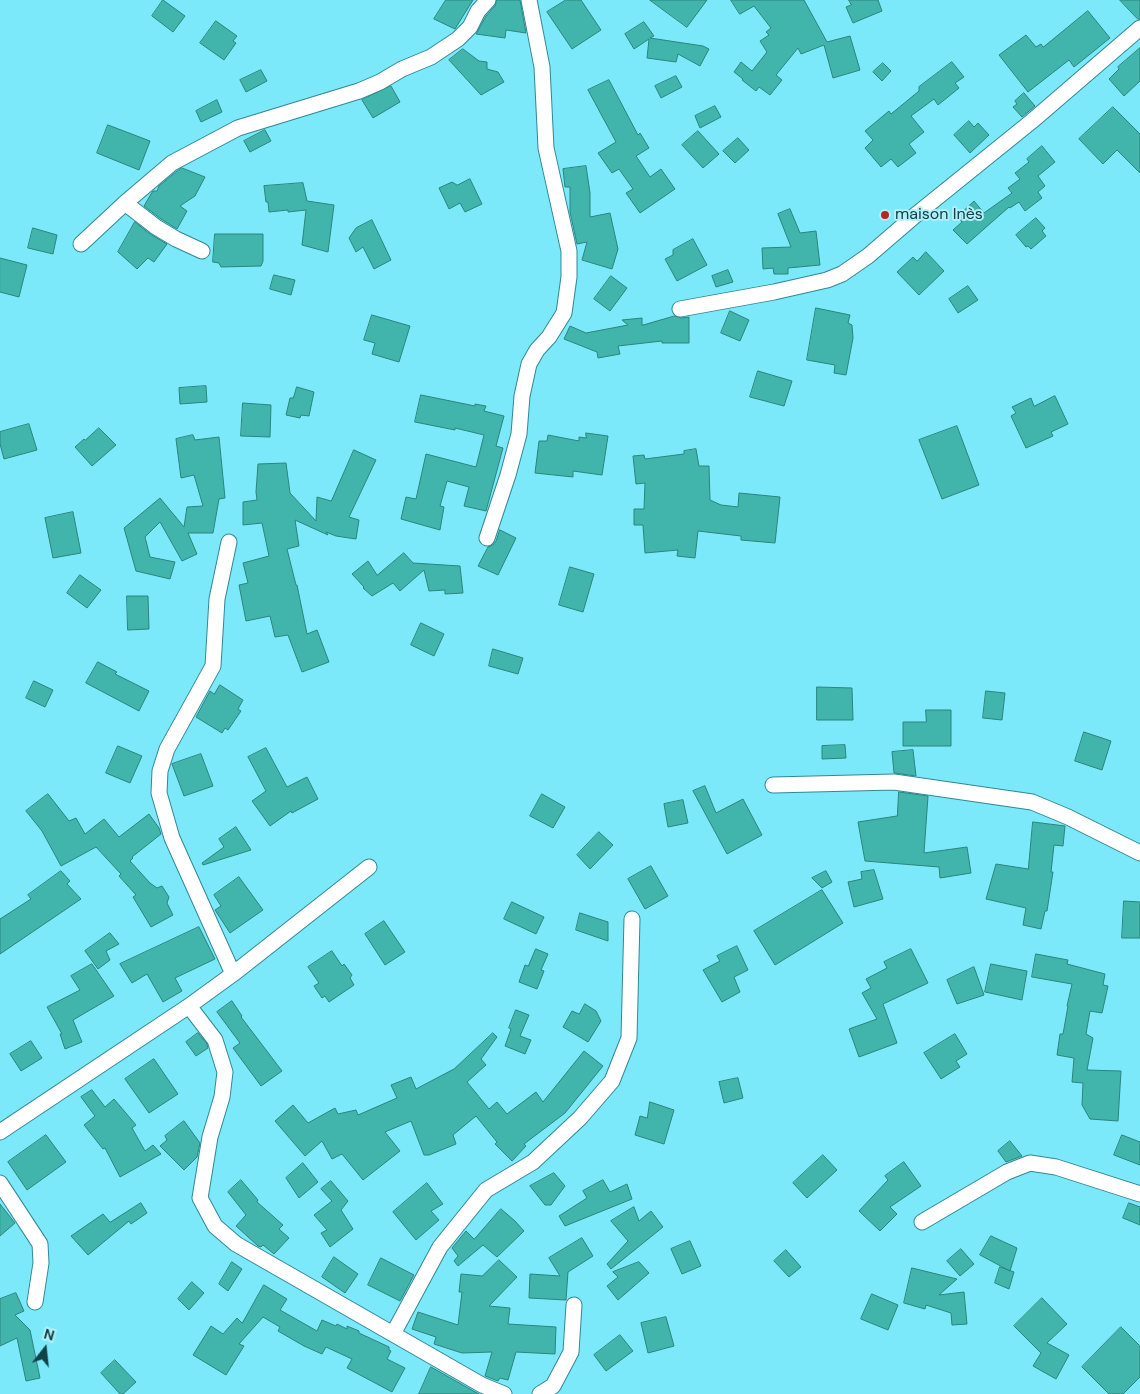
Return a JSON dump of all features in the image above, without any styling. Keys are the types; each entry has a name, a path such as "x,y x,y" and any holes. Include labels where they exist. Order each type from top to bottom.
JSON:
{"street":[{"path":"81,244 172,163 238,128 359,91 380,82 402,68 431,57 458,39 470,27 478,10 488,0"},
{"path":"487,538 508,475 519,434 522,396 529,364 564,313 569,277 569,251 546,148 542,67 529,0"},
{"path":"680,309 774,292 827,280 842,274 868,256 1032,121 1140,28"},
{"path":"125,203 156,227 202,251"},
{"path":"229,542 216,599 213,666 167,749 160,771 159,793 172,838 233,974"},
{"path":"773,785 894,782 1032,802 1068,816 1140,853"},
{"path":"1,1129 189,1006 233,974 369,867"},
{"path":"393,1334 440,1248 486,1190 533,1162 580,1118 612,1081 629,1038 632,919"},
{"path":"189,1006 215,1040 225,1072 222,1097 210,1137 200,1198 215,1226 236,1244 482,1385 504,1394"},
{"path":"922,1222 1007,1172 1030,1163 1056,1167 1140,1194"},
{"path":"0,1183 40,1244 41,1263 35,1302"},
{"path":"540,1394 554,1386 571,1352 574,1305"}],"building":[{"path":"163,0 185,16 173,32 152,16"},
{"path":"446,0 473,0 455,29 434,19"},
{"path":"497,0 520,0 526,33 506,30 505,38 476,34"},
{"path":"566,0 581,0 601,30 572,49 547,12"},
{"path":"650,0 707,0 687,27"},
{"path":"731,0 804,0 827,42 850,36 860,70 833,78 824,45 801,54 798,48 776,75 782,80 770,95 759,87 756,91 734,72 741,62 752,71 767,52 760,41 769,35 766,32 771,28 754,6 740,14"},
{"path":"849,0 878,0 882,11 853,23 846,7 851,5"},
{"path":"1120,0 1140,0 1140,19 1138,19"},
{"path":"1088,11 1110,38 1074,67 1069,60 1028,92 999,55 1026,35 1036,47 1041,44 1043,47"},
{"path":"216,21 237,36 233,41 236,43 224,60 200,43"},
{"path":"644,22 654,36 650,38 703,46 709,49 700,66 678,54 676,62 647,58 649,39 634,49 625,34"},
{"path":"1140,48 1140,81 1124,96 1109,79 1119,69 1118,67"},
{"path":"463,49 479,61 487,62 487,69 498,72 504,82 481,95 449,60"},
{"path":"952,62 964,77 955,83 959,88 938,105 934,99 911,116 924,132 909,144 916,153 898,167 891,159 881,167 865,148 873,140 865,131 889,111 891,114 919,91 919,87"},
{"path":"883,63 891,71 882,81 873,72"},
{"path":"261,70 267,81 246,92 240,80"},
{"path":"676,76 682,87 661,98 655,86"},
{"path":"609,80 638,135 640,133 649,148 636,156 650,177 661,169 675,189 640,213 626,193 633,189 619,169 612,173 598,153 616,142 588,90"},
{"path":"391,86 400,102 373,118 362,100"},
{"path":"1024,93 1035,106 1022,117 1013,107 1017,104 1015,101"},
{"path":"217,100 222,112 201,122 196,111"},
{"path":"715,106 721,117 700,128 695,116"},
{"path":"1113,107 1140,134 1140,173 1117,150 1103,164 1079,139"},
{"path":"969,121 974,127 978,123 989,135 970,153 954,135"},
{"path":"108,125 150,141 139,170 97,153"},
{"path":"265,130 271,141 250,152 244,141"},
{"path":"698,131 719,154 703,168 682,145"},
{"path":"738,138 749,150 735,163 723,151"},
{"path":"1042,146 1055,162 1038,176 1045,186 1038,192 1042,198 1025,211 1019,202 1009,207 967,244 953,230 962,222 957,217 974,201 984,213 1012,193 1008,188 1020,179 1015,173 1029,162 1027,159"},
{"path":"586,166 590,193 590,217 610,213 618,249 612,269 582,260 587,242 577,244 570,212 570,187 565,187 563,169"},
{"path":"182,168 205,177 195,196 180,206 187,211 177,229 144,206 153,191 157,191 159,186"},
{"path":"470,179 482,204 465,212 460,203 449,209 439,188 452,182 457,185"},
{"path":"303,183 307,201 334,205 328,252 302,245 306,210 269,212 264,186"},
{"path":"790,209 800,233 816,231 820,265 788,268 788,274 774,274 773,268 763,269 762,248 791,247 778,214"},
{"path":"1036,218 1045,228 1042,231 1046,236 1031,249 1028,246 1026,247 1016,235"},
{"path":"372,220 391,260 374,269 363,247 356,252 349,238 356,228"},
{"path":"135,222 167,244 154,262 148,258 137,269 118,252"},
{"path":"33,228 57,235 53,254 28,248"},
{"path":"215,234 263,234 263,261 261,266 221,267 219,263 213,262"},
{"path":"693,239 707,265 677,281 665,259 673,255 673,250"},
{"path":"926,252 944,271 919,295 897,272 913,257 917,261"},
{"path":"0,258 27,265 19,297 0,292"},
{"path":"728,270 733,282 716,287 712,276"},
{"path":"274,275 295,280 291,295 270,289"},
{"path":"611,276 627,288 610,311 594,299"},
{"path":"968,286 978,300 958,313 949,299"},
{"path":"816,308 850,315 848,323 852,325 853,338 846,375 834,373 835,365 807,360"},
{"path":"730,311 749,320 740,341 721,333"},
{"path":"372,315 410,326 399,362 372,354 375,343 364,340"},
{"path":"675,316 681,318 689,317 689,343 662,343 662,341 618,346 620,354 598,358 597,352 564,339 570,326 586,333 628,325 622,320 642,318 642,325"},
{"path":"758,371 792,381 784,406 750,397"},
{"path":"206,386 207,402 180,404 179,388"},
{"path":"297,387 314,392 309,416 301,415 300,418 286,415 290,398 293,398"},
{"path":"421,395 475,406 475,404 486,406 484,411 504,416 496,446 503,448 486,511 464,506 469,487 447,481 440,506 444,507 440,530 401,519 406,497 416,499 426,454 476,467 484,435 455,428 455,430 415,422"},
{"path":"1055,396 1068,424 1051,432 1053,436 1026,448 1011,416 1016,413 1012,407 1031,398 1034,406"},
{"path":"243,403 271,405 270,437 241,436"},
{"path":"29,424 37,450 4,459 0,444 0,432"},
{"path":"957,426 979,485 942,499 919,440"},
{"path":"99,428 116,445 92,466 75,447"},
{"path":"586,433 608,436 602,475 573,471 573,477 535,473 539,441 547,441 548,435 579,441 579,437 586,438"},
{"path":"193,435 195,440 219,437 225,498 219,499 213,533 188,533 197,554 182,561 160,522 145,537 150,557 175,562 170,579 136,571 124,528 160,498 184,527 187,507 203,506 194,475 181,478 176,439"},
{"path":"696,449 699,466 709,466 710,500 721,505 738,507 739,493 780,497 775,543 741,540 741,536 698,531 695,558 677,556 678,550 645,553 643,525 634,525 634,509 644,509 645,483 636,484 633,456 644,455 645,459 684,454 684,451"},
{"path":"354,450 376,460 349,517 359,520 356,539 336,536 326,532 328,535 295,520 299,546 287,549 307,634 317,630 329,662 302,672 288,635 275,637 270,616 246,621 239,585 248,583 243,563 269,556 262,523 243,525 243,502 257,500 258,464 286,463 290,493 316,521 317,497 331,501"},
{"path":"73,512 81,553 53,558 45,518"},
{"path":"500,530 516,538 498,575 478,566 488,547 496,541"},
{"path":"404,553 413,563 460,566 463,593 445,594 445,590 429,591 424,570 400,591 393,583 372,596 352,574 368,561 377,575"},
{"path":"570,567 594,574 583,612 559,605"},
{"path":"80,575 101,590 87,608 67,593"},
{"path":"127,596 148,596 149,629 128,630"},
{"path":"421,623 444,634 434,656 411,645"},
{"path":"493,649 523,658 518,674 489,666"},
{"path":"98,662 117,672 115,674 149,691 139,711 86,683"},
{"path":"34,681 53,690 45,707 26,698"},
{"path":"220,685 243,700 238,709 241,711 228,730 225,728 222,733 196,717 210,691 214,694"},
{"path":"817,687 852,688 853,720 817,720"},
{"path":"986,691 1005,693 1002,720 983,718"},
{"path":"926,710 951,710 951,746 903,746 903,722 926,722"},
{"path":"1084,732 1111,741 1102,770 1075,761"},
{"path":"845,745 846,758 822,759 822,746"},
{"path":"118,746 142,756 130,783 106,773"},
{"path":"266,748 287,787 307,777 318,799 292,813 291,811 270,826 252,801 266,791 248,757"},
{"path":"913,750 916,776 894,773 892,752"},
{"path":"201,754 213,786 184,796 172,764"},
{"path":"705,786 716,813 743,799 762,835 727,854 693,791"},
{"path":"899,792 928,796 924,853 967,847 971,873 940,878 939,867 865,861 858,822 897,816"},
{"path":"48,794 69,821 76,818 85,834 104,819 119,837 149,814 161,834 132,857 130,861 150,883 157,888 162,886 169,897 167,903 173,915 151,927 133,897 136,895 119,876 121,874 96,847 61,866 42,831 26,811"},
{"path":"542,794 565,807 553,828 530,816"},
{"path":"683,800 688,823 668,827 664,804"},
{"path":"1033,822 1065,826 1063,846 1054,845 1051,872 1053,872 1047,911 1045,911 1041,929 1023,925 1026,908 986,899 996,864 1028,869"},
{"path":"236,827 251,850 203,865 202,863 224,847 219,839"},
{"path":"599,832 613,845 590,869 577,855"},
{"path":"651,866 668,896 645,909 628,879"},
{"path":"874,870 883,899 854,907 848,882 862,879 861,872"},
{"path":"61,871 70,881 67,884 81,899 0,954 0,919 31,899 28,895"},
{"path":"826,871 832,882 822,888 812,878"},
{"path":"239,877 263,910 230,933 215,910 221,906 214,895"},
{"path":"822,890 843,923 775,965 754,931"},
{"path":"1124,901 1140,902 1140,938 1122,938"},
{"path":"512,902 544,917 536,934 504,919"},
{"path":"580,913 608,922 608,941 576,930"},
{"path":"384,921 405,952 385,965 365,934"},
{"path":"199,927 215,959 175,978 182,991 163,1002 147,974 132,983 120,964"},
{"path":"110,933 119,944 106,951 110,960 98,969 85,951"},
{"path":"737,946 748,970 734,977 740,992 722,1002 703,970 720,961 717,956"},
{"path":"536,949 548,954 541,970 544,971 537,989 519,982 525,965 528,966"},
{"path":"911,949 928,983 883,1004 897,1043 859,1057 849,1029 877,1019 862,993 871,988 866,979 887,968 884,962"},
{"path":"332,951 342,966 344,964 352,975 350,978 354,985 329,1002 325,996 322,998 314,986 319,983 308,967"},
{"path":"1036,954 1068,960 1067,964 1105,974 1103,985 1108,986 1102,1013 1090,1011 1086,1034 1093,1038 1087,1070 1121,1071 1118,1121 1090,1119 1082,1105 1083,1083 1072,1082 1074,1058 1057,1055 1060,1034 1063,1034 1072,984 1032,977"},
{"path":"92,964 114,996 73,1020 82,1042 65,1049 60,1034 62,1034 47,1007 80,990 71,976"},
{"path":"991,964 1027,971 1022,1000 985,992"},
{"path":"974,967 984,995 957,1004 947,980"},
{"path":"232,1001 241,1017 282,1071 261,1086 233,1048 240,1043 217,1012"},
{"path":"585,1004 596,1011 601,1021 588,1042 563,1027 572,1011 579,1014"},
{"path":"516,1010 529,1015 520,1036 531,1040 525,1054 505,1046"},
{"path":"198,1033 208,1048 196,1056 186,1042"},
{"path":"493,1033 497,1037 481,1059 486,1065 467,1082 489,1109 497,1102 507,1114 536,1092 543,1102 584,1051 603,1066 565,1113 524,1144 526,1146 512,1161 495,1144 497,1142 476,1116 453,1135 456,1144 429,1155 424,1155 411,1121 385,1132 400,1151 363,1180 342,1154 332,1159 322,1141 305,1156 275,1121 293,1105 308,1123 335,1108 338,1114 356,1110 358,1115 397,1098 391,1085 411,1077 416,1089 454,1069"},
{"path":"955,1034 967,1054 956,1061 960,1067 941,1079 924,1053"},
{"path":"31,1041 42,1058 21,1071 10,1054"},
{"path":"154,1059 178,1094 149,1113 125,1079"},
{"path":"738,1078 743,1098 724,1103 719,1082"},
{"path":"92,1090 105,1107 114,1099 136,1125 132,1128 145,1151 153,1145 161,1154 120,1177 105,1148 103,1149 84,1125 95,1116 81,1097"},
{"path":"650,1102 674,1110 664,1144 635,1135 640,1116 647,1118"},
{"path":"184,1121 200,1143 197,1157 184,1170 160,1146 167,1140 165,1136"},
{"path":"46,1135 66,1162 27,1190 8,1162"},
{"path":"1122,1135 1140,1142 1140,1165 1114,1155"},
{"path":"1010,1141 1022,1156 1006,1162 998,1151"},
{"path":"823,1155 837,1170 807,1198 793,1183"},
{"path":"904,1162 921,1186 890,1207 897,1214 880,1231 859,1211 888,1180 885,1176"},
{"path":"303,1163 318,1182 299,1198 286,1178"},
{"path":"554,1173 565,1186 551,1205 545,1205 530,1186"},
{"path":"241,1180 258,1200 257,1202 283,1225 279,1229 289,1238 274,1254 263,1245 261,1247 258,1246 236,1226 246,1215 228,1192"},
{"path":"603,1180 610,1192 627,1184 632,1199 565,1226 559,1216 587,1198 583,1191"},
{"path":"331,1181 348,1201 341,1210 353,1229 330,1247 321,1233 327,1230 314,1215 332,1201 321,1189"},
{"path":"427,1183 443,1204 431,1211 439,1220 416,1240 393,1212"},
{"path":"141,1203 147,1213 131,1224 129,1221 88,1255 71,1236 103,1214 110,1222"},
{"path":"1129,1203 1140,1207 1140,1225 1123,1218"},
{"path":"0,1204 15,1223 0,1236"},
{"path":"634,1207 639,1221 651,1211 663,1227 611,1269 607,1264 628,1241 611,1221"},
{"path":"501,1209 524,1231 497,1257 483,1245 458,1266 454,1261 458,1256 452,1248 466,1231 474,1239"},
{"path":"991,1236 1017,1248 1010,1271 980,1255"},
{"path":"582,1238 593,1256 568,1272 566,1300 529,1298 530,1274 560,1276 549,1258"},
{"path":"690,1241 701,1266 682,1274 671,1249"},
{"path":"961,1249 974,1264 960,1276 947,1261"},
{"path":"786,1250 801,1267 789,1277 774,1261"},
{"path":"334,1257 358,1274 345,1293 322,1277"},
{"path":"381,1258 414,1275 400,1301 368,1285"},
{"path":"499,1260 517,1277 489,1306 510,1308 508,1324 556,1327 555,1354 516,1352 508,1380 500,1378 498,1381 485,1376 492,1352 462,1353 434,1344 436,1337 412,1329 418,1312 458,1325 462,1292 459,1292 461,1274 482,1276"},
{"path":"232,1262 242,1269 228,1291 219,1284"},
{"path":"639,1262 649,1273 618,1300 607,1286 618,1277 613,1272"},
{"path":"1000,1267 1014,1272 1009,1289 995,1283"},
{"path":"912,1268 957,1279 939,1295 964,1292 967,1324 952,1325 951,1313 926,1305 925,1309 904,1303"},
{"path":"192,1282 204,1293 189,1310 178,1299"},
{"path":"264,1285 287,1299 280,1310 317,1331 322,1320 347,1329 347,1326 389,1347 391,1351 387,1359 405,1368 392,1392 347,1368 352,1359 326,1347 322,1354 304,1346 278,1331 280,1327 263,1317 239,1344 244,1346 226,1375 193,1355 211,1326 223,1334 237,1318 242,1323"},
{"path":"16,1293 24,1311 15,1315 30,1330 40,1378 26,1381 17,1338 0,1346 0,1299"},
{"path":"872,1294 898,1305 888,1330 861,1319"},
{"path":"1042,1298 1067,1324 1047,1343 1069,1355 1056,1379 1033,1366 1041,1353 1014,1326"},
{"path":"666,1317 674,1346 648,1353 641,1323"},
{"path":"1121,1327 1140,1346 1140,1377 1123,1394 1109,1394 1082,1367"},
{"path":"620,1335 633,1351 606,1371 594,1355"},
{"path":"115,1360 136,1382 123,1394 120,1394 101,1373"},
{"path":"431,1367 477,1393 479,1394 419,1394"}],"place":[{"name":"maison Inès","path":"885,215"}]}
